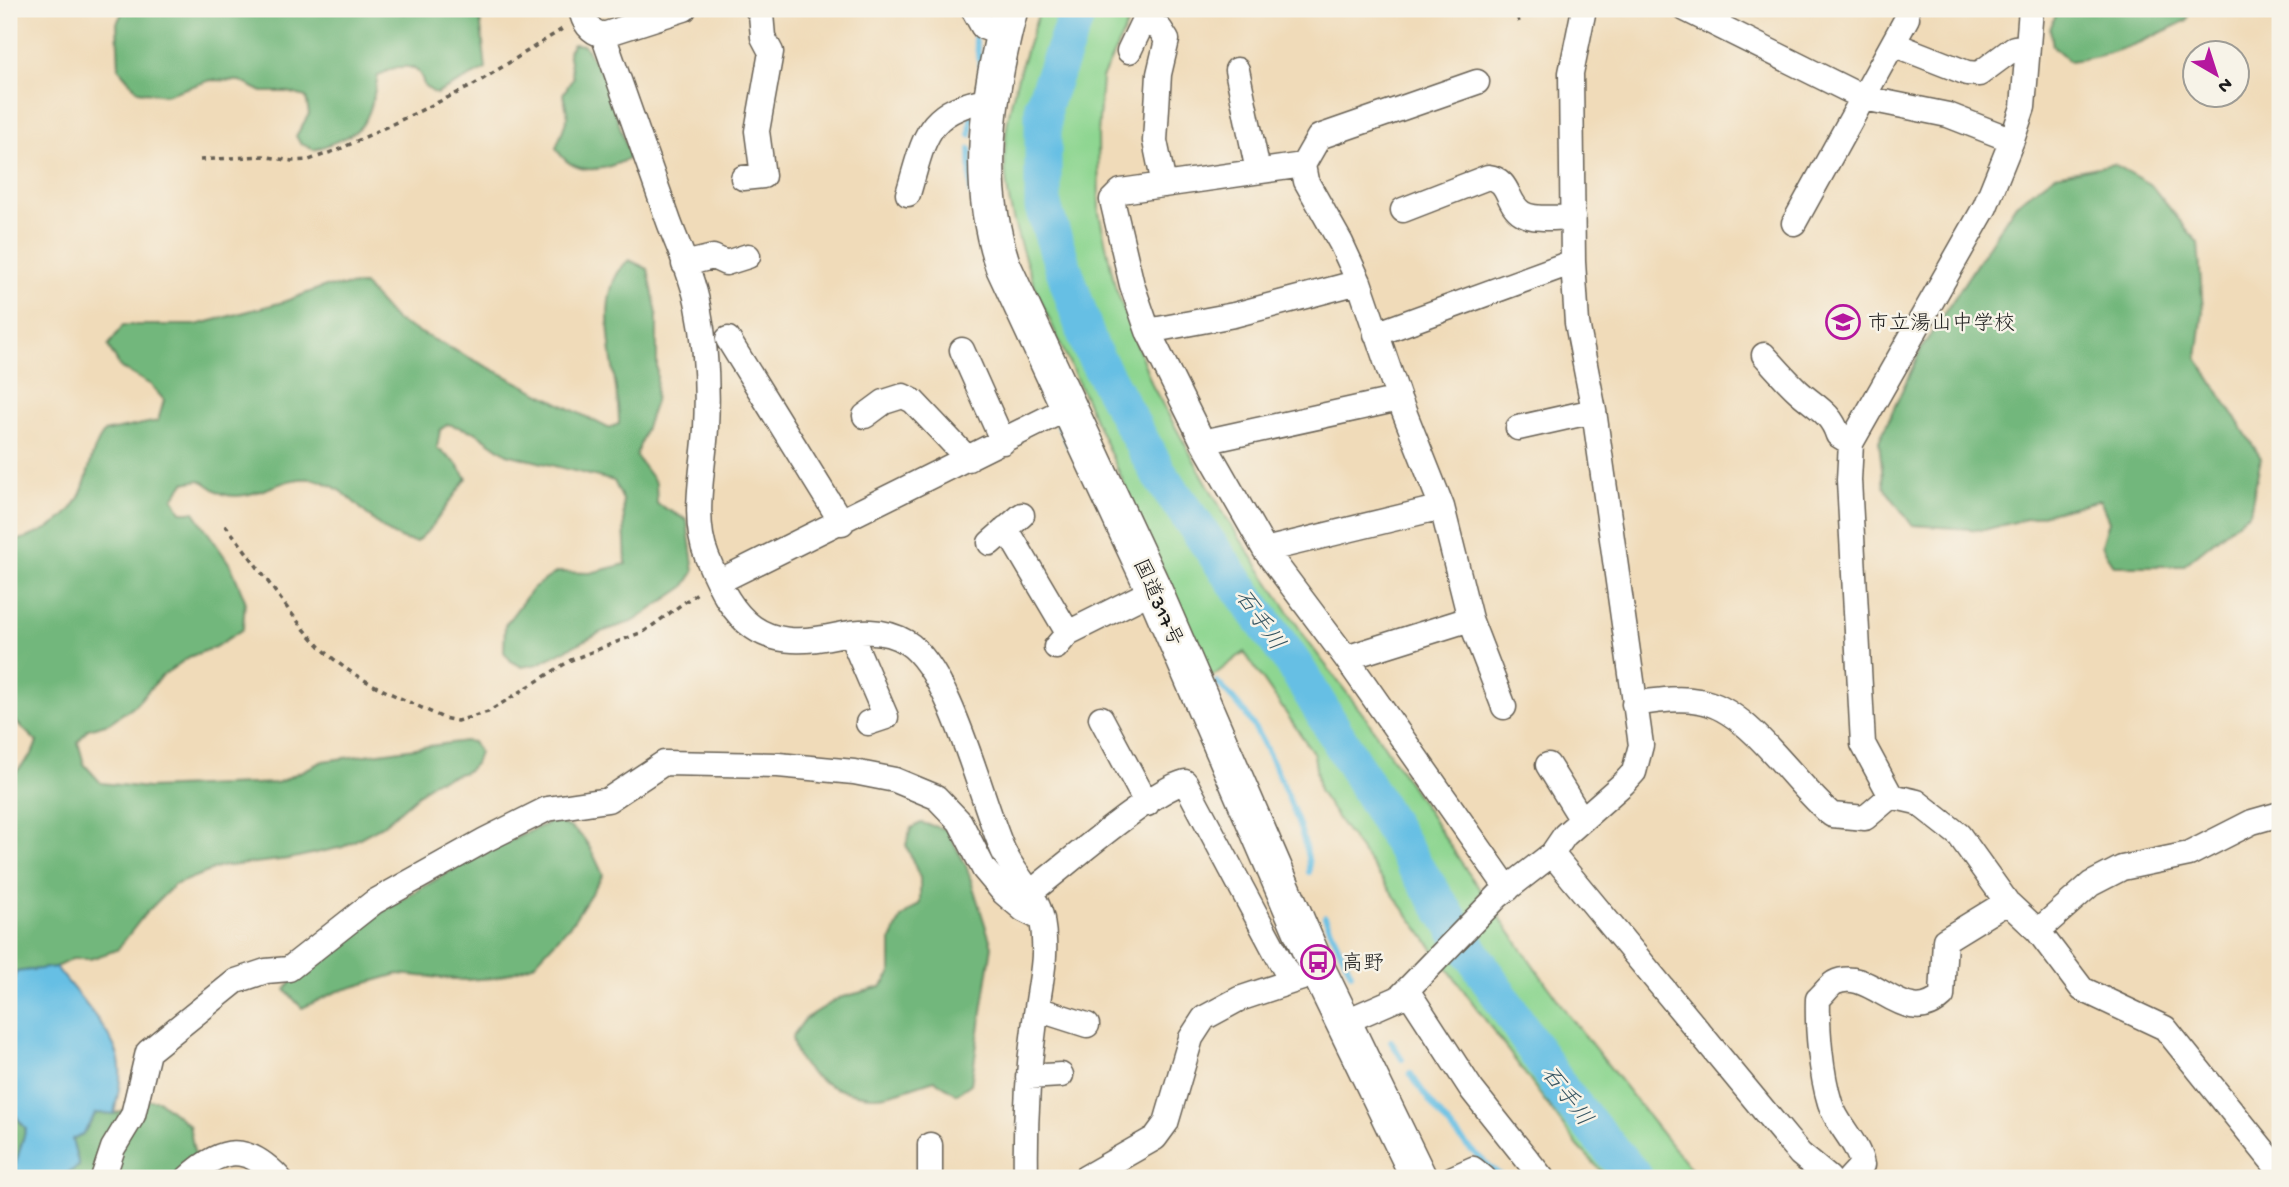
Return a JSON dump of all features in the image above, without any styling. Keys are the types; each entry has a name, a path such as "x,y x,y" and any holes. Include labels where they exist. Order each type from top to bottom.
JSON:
{"highway":[{"name":"国道317号","path":"1007,22 991,99 985,170 992,234 1015,295 1154,590 1305,976 1344,1022 1419,1178"}],"street":[{"path":"581,14 594,33 603,35 684,9"},
{"path":"743,178 763,176 757,131 771,52 763,37 761,14 757,9"},
{"path":"973,9 983,27 1007,22"},
{"path":"1344,1022 1399,998 1503,893 1552,854 1565,835 1624,783 1639,761 1641,745 1594,411 1577,323 1573,262 1571,73 1584,9"},
{"path":"1685,9 1864,98 1948,115 2012,140"},
{"path":"2031,9 2023,107 1985,207 1852,443 1849,480 1863,744 1891,796 1917,802 1938,815 1959,835 2007,902 2038,931 2082,989 2165,1028 2280,1171"},
{"path":"1129,51 1147,15 1167,40 1159,74 1155,141 1164,185"},
{"path":"1794,223 1907,18"},
{"path":"603,35 698,303 705,361 706,427 700,496 705,555 738,614 752,629 776,641 806,642 860,630 888,634 908,643 926,663 953,713 1003,851 1022,885 1032,891 1042,919 1043,979 1025,1109 1026,1178"},
{"path":"1893,44 1967,73 1979,74 2014,48 2027,46"},
{"path":"1237,70 1258,172"},
{"path":"1477,82 1319,136 1303,165 1306,181 1341,243 1359,282 1399,400 1442,507 1470,619 1504,707"},
{"path":"908,194 927,132 940,117 967,103 991,99"},
{"path":"1303,165 1121,191 1112,200 1132,285 1148,331 1203,442 1265,550 1346,658 1503,893"},
{"path":"1403,210 1488,177 1497,178 1505,186 1517,209 1524,215 1573,217"},
{"path":"684,264 713,257 726,264 748,256"},
{"path":"1376,334 1573,262"},
{"path":"1148,331 1234,315 1359,282"},
{"path":"728,339 842,523"},
{"path":"962,350 1003,442"},
{"path":"1764,355 1801,394 1819,405 1835,425 1838,435 1852,443"},
{"path":"865,416 884,401 903,396 913,401 968,459"},
{"path":"1203,442 1399,400"},
{"path":"720,581 842,523 1068,408"},
{"path":"1518,428 1594,411"},
{"path":"1265,550 1442,507"},
{"path":"1006,529 1062,640 1154,590"},
{"path":"1346,658 1470,619"},
{"path":"850,633 886,717 869,723"},
{"path":"1634,704 1676,699 1701,701 1725,709 1832,816 1865,818 1891,796"},
{"path":"1101,718 1147,804"},
{"path":"103,1178 113,1148 133,1115 148,1052 236,981 266,971 289,969 374,902 485,840 547,809 608,800 664,764 778,765 854,772 895,780 936,796 960,822 984,869 1004,893 1024,910 1042,919"},
{"path":"1548,765 1582,820"},
{"path":"1032,891 1173,785 1185,782 1305,976 1239,999 1204,1018 1191,1038 1166,1123 1155,1138 1122,1170 1085,1178"},
{"path":"2038,931 2091,884 2122,868 2189,854 2252,822 2280,814"},
{"path":"1552,854 1800,1154 1829,1178"},
{"path":"1850,1178 1862,1165 1860,1152 1845,1132 1830,1103 1818,1024 1818,999 1835,983 1852,980 1918,1009 1932,1006 1942,996 1945,940 2007,902"},
{"path":"1407,990 1472,1090 1542,1178"},
{"path":"1037,1009 1087,1025"},
{"path":"1028,1077 1061,1075"},
{"path":"930,1145 930,1178"},
{"path":"188,1178 220,1156 235,1151 263,1161 279,1178"},
{"path":"1453,1178 1473,1169 1484,1178"}],"path":[{"path":"1515,9 1518,22"},
{"path":"200,160 263,156 300,160 340,149 472,86 581,14"},
{"path":"225,526 276,595 335,660 352,673 443,718 457,720 488,712 571,660 645,631 697,593 720,581"}],"green space":[{"path":"124,9 387,9 404,13 411,9 479,9 486,69 436,94 424,86 422,77 412,68 399,67 385,72 378,76 371,107 361,126 344,138 314,150 300,143 296,136 309,114 306,97 287,92 262,92 240,81 211,80 165,95 138,91 119,69 117,23"},
{"path":"1040,9 1135,9 1102,78 1098,134 1099,213 1115,286 1153,387 1227,519 1309,643 1366,718 1467,871 1567,1013 1687,1165 1702,1178 1608,1178 1578,1146 1345,829 1319,791 1314,754 1244,652 1212,677 1036,290 1013,218 1006,181 1007,127 1018,75"},
{"path":"2058,9 2189,9 2187,20 2144,40 2100,56 2069,61 2053,46 2050,29"},
{"path":"573,44 584,45 605,79 630,158 610,166 580,168 563,158 556,148 568,116 563,94 573,78 568,51"},
{"path":"2114,164 2150,184 2198,243 2203,311 2197,358 2261,458 2250,512 2183,566 2114,566 2102,545 2109,521 2100,500 1984,530 1912,525 1884,487 1879,441 1921,349 2016,204 2055,175"},
{"path":"629,260 648,269 657,314 655,402 636,456 656,483 657,504 687,520 694,572 684,587 634,621 601,632 538,664 522,667 511,661 504,652 505,625 533,588 557,572 590,573 626,564 623,500 614,481 507,454 475,432 448,424 440,430 437,448 456,463 467,478 430,529 416,542 401,539 388,532 343,493 317,480 292,480 258,492 235,496 220,493 200,480 184,483 173,498 181,512 194,512 231,566 245,600 243,629 215,647 189,657 162,676 135,705 109,723 88,729 78,742 84,764 101,783 148,788 277,783 323,761 465,741 473,742 479,752 475,764 465,772 434,781 382,826 343,847 289,859 220,867 174,885 145,914 117,950 90,959 72,959 56,967 16,972 9,967 9,780 32,754 37,742 9,715 9,543 46,529 74,506 85,482 94,451 104,432 158,421 164,400 151,385 121,368 108,346 123,325 196,325 283,302 323,287 364,285 395,320 608,428 619,424 609,337 610,293 617,275"},
{"path":"552,821 579,833 590,847 603,875 572,923 533,965 495,978 464,980 398,974 336,992 302,1008 285,990 308,965 387,909 468,862"},
{"path":"921,823 946,829 966,865 992,946 971,1084 956,1094 935,1080 879,1096 844,1091 809,1072 795,1050 792,1037 805,1019 839,998 881,987 891,973 891,940 901,918 920,903 920,878 906,845 911,828"},
{"path":"9,1086 14,1095 13,1112 26,1129 14,1169 20,1178 9,1178"},
{"path":"149,1100 158,1100 189,1125 194,1151 211,1178 59,1178 79,1166 72,1139 83,1134 96,1113 114,1114"}],"water":[{"path":"56,967 92,1012 116,1049 120,1067 118,1095 114,1114 96,1113 83,1134 72,1139 79,1166 59,1178 20,1178 14,1169 26,1129 13,1112 14,1095 9,1086 9,999 16,972"}],"waterway":[{"name":"石手川","path":"1079,9 1043,105 1043,207 1090,347 1159,474 1297,669 1413,863 1564,1094 1635,1178"},
{"path":"975,38 981,67"},
{"path":"970,135 971,117"},
{"path":"970,149 971,194"},
{"path":"1058,423 1069,446"},
{"path":"1217,682 1238,704 1267,751 1296,817 1308,857 1309,872"},
{"path":"1325,917 1351,973"},
{"path":"1391,1041 1402,1059"},
{"path":"1410,1073 1452,1129 1476,1155 1503,1178"}],"place":[{"name":"市立湯山中学校","path":"1843,322"},
{"name":"高野","path":"1318,962"}]}
